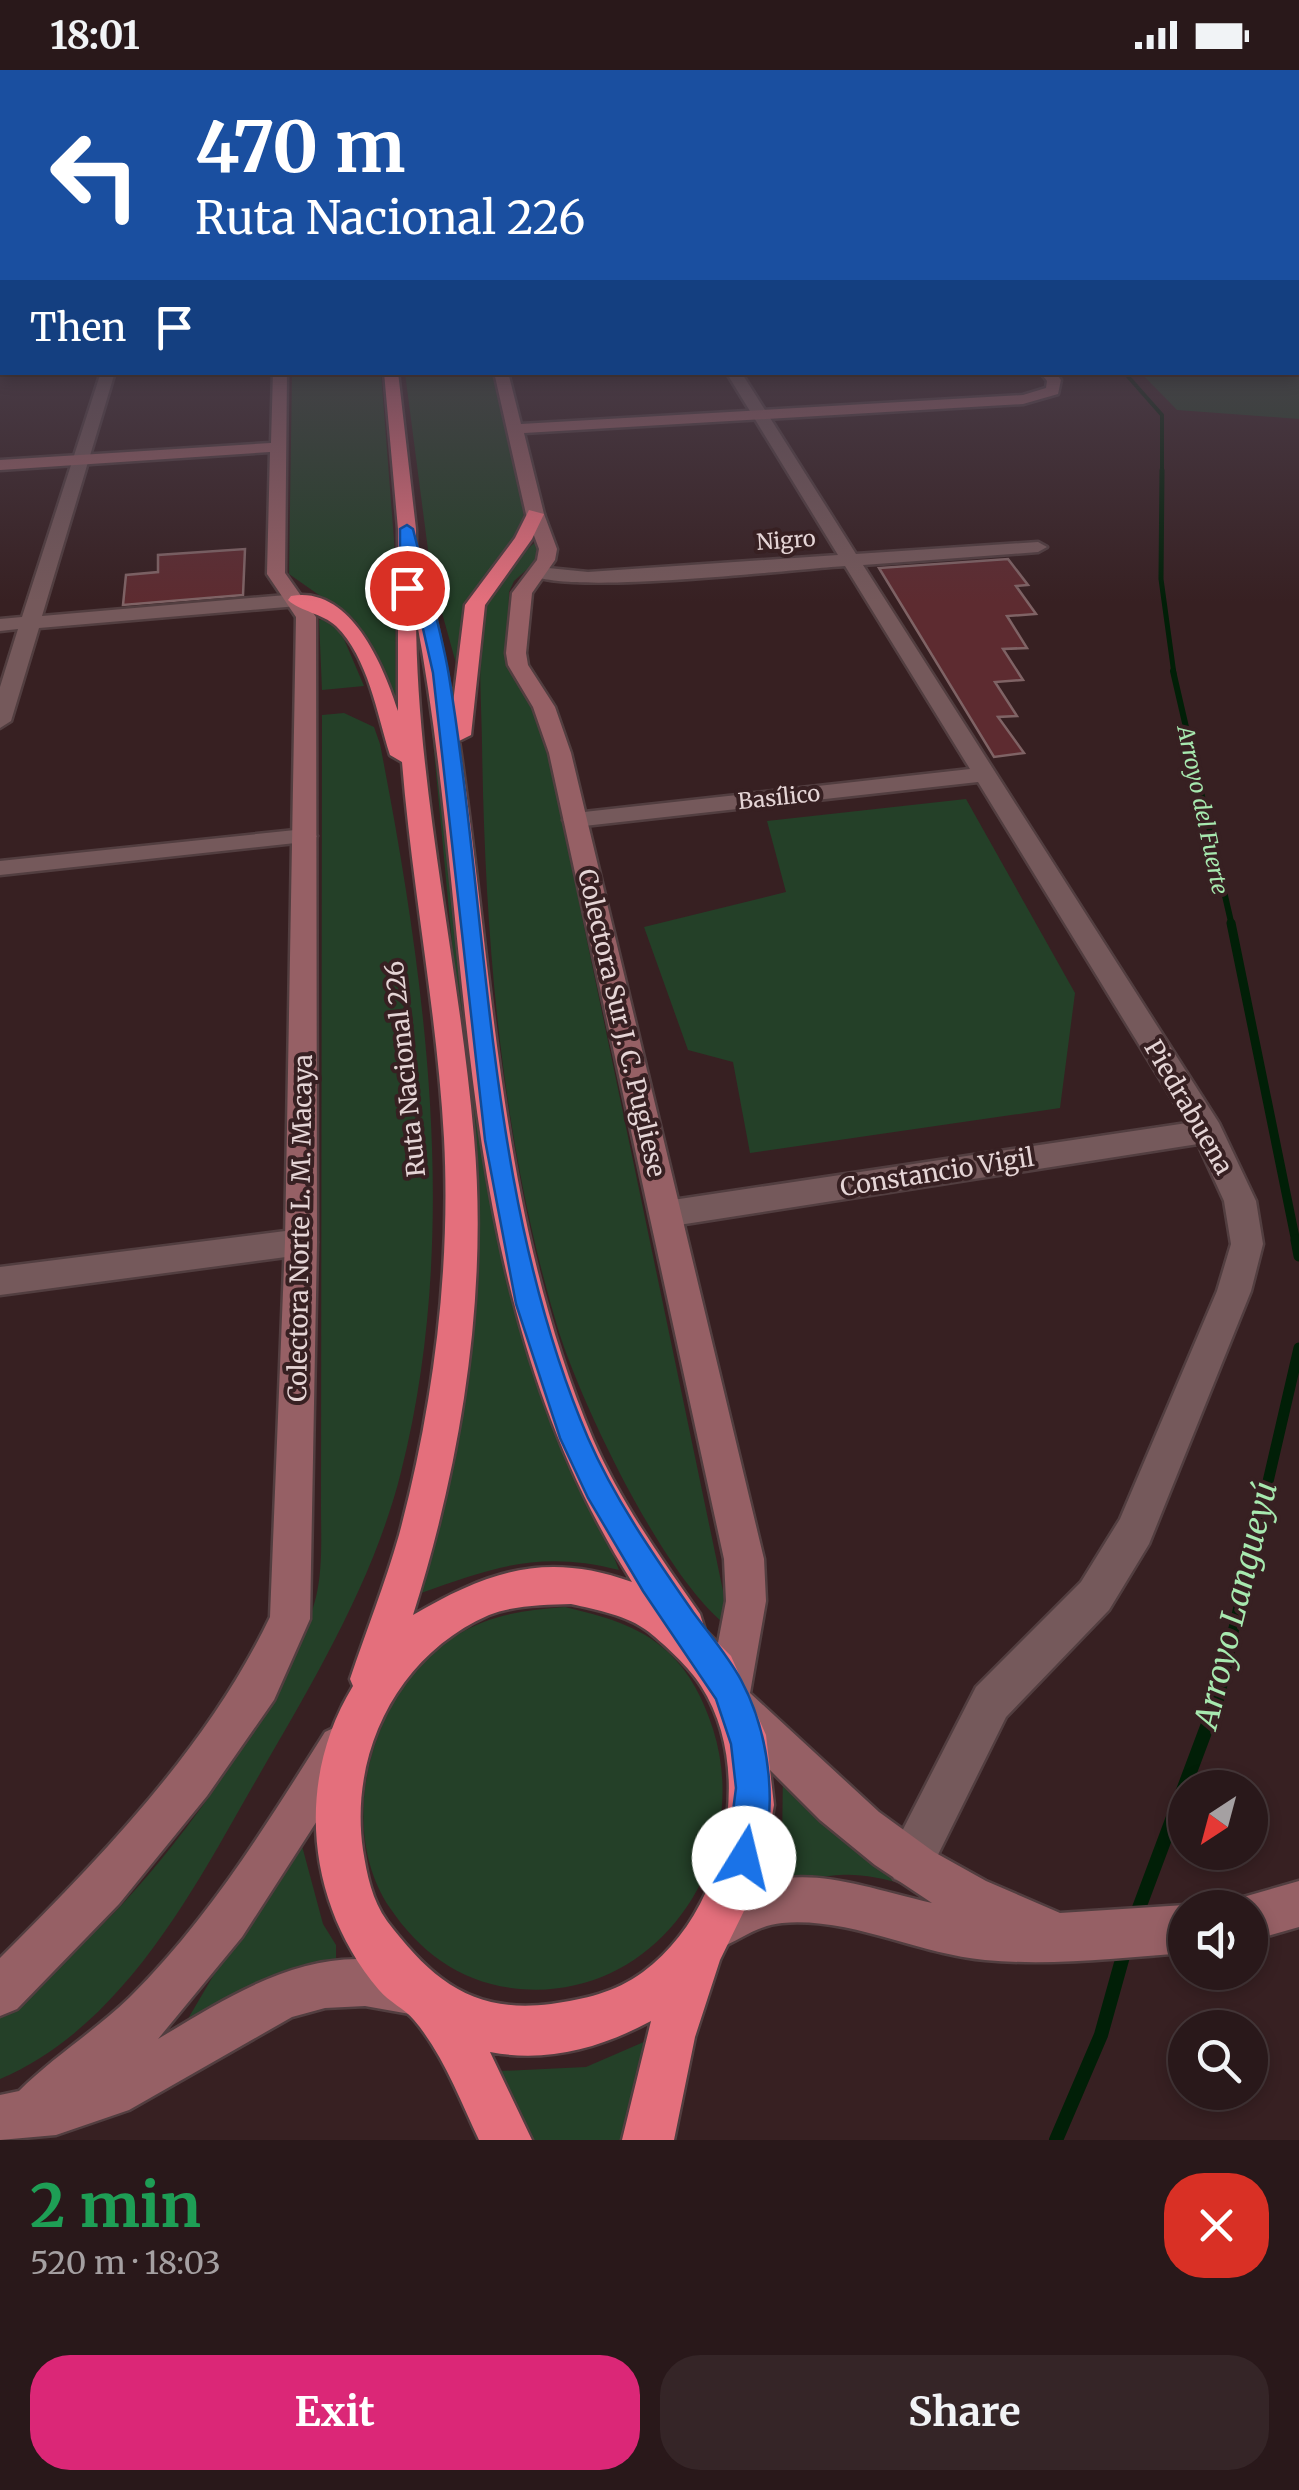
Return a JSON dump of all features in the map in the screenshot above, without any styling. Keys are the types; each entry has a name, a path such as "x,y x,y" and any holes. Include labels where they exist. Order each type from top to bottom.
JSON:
{"highway":[{"name":"Ruta Nacional 226","path":"395,409 407,529 406,677 417,803 460,1138 458,1291 434,1470 417,1540 339,1772 334,1820 339,1867 354,1914 371,1942 422,1997 463,2050 506,2140"},
{"path":"454,798 475,605 483,588 526,536 535,514"},
{"name":"Ruta Nacional 226","path":"407,529 441,673 496,1140 516,1248 541,1346 574,1438 598,1489 731,1697 747,1744 753,1788 750,1835 738,1881 684,1987 648,2140"},
{"path":"298,600 339,618 351,630 382,698 417,803"},
{"name":"Ruta Nacional 226","path":"357,1718 392,1663 430,1626 474,1601 522,1587 571,1585 618,1596 662,1617 699,1650"},
{"name":"Ruta Nacional 226","path":"422,1997 476,2024 525,2032 575,2028 623,2012 666,1983 710,1936"}],"street":[{"path":"0,722 98,409"},
{"name":"Colectora Norte L. M. Macaya","path":"0,1992 103,1888 191,1780 259,1685 281,1644 293,1597 306,617 298,600 280,584 276,574 280,409"},
{"name":"Colectora Sur J. C. Pugliese","path":"510,409 535,514 548,549 538,573 522,594 518,665 550,720 744,1558 746,1600 731,1697"},
{"name":"Piedrabuena","path":"754,409 1208,1131 1240,1200 1247,1244 1234,1291 1134,1531 1095,1596 991,1702 910,1863"},
{"path":"516,430 860,409"},
{"path":"0,465 280,446"},
{"name":"Nigro","path":"538,573 588,578 1038,547"},
{"path":"0,625 298,600"},
{"name":"Basílico","path":"575,820 982,775"},
{"path":"0,868 305,836"},
{"name":"Constancio Vigil","path":"666,1214 1208,1131"},
{"path":"0,1282 300,1242"},
{"path":"731,1697 873,1835 910,1863 976,1901 1060,1937"},
{"path":"16,2117 121,2040 186,1970 274,1847 357,1718"},
{"path":"710,1936 734,1912 760,1903 813,1899 949,1933 1060,1937 1168,1930"},
{"path":"1268,1912 1299,1904"},
{"path":"16,2117 73,2106 111,2092 153,2071 223,2024 279,1997 347,1981 377,1980 422,1997"}],"green space":[{"path":"291,409 384,409 395,553 396,704 379,659 356,621 289,574"},
{"path":"410,409 502,409 524,514 517,536 471,597 457,667 431,573"},
{"path":"1299,409 1299,419 1177,410"},
{"path":"536,542 538,554 534,563 514,581 509,592 508,665 536,714 548,754 731,1629 680,1574 606,1446 558,1329 522,1186 492,966 480,655 489,600 515,562"},
{"path":"326,618 338,625 364,686 322,690 319,620"},
{"path":"427,677 483,1137 593,1504 619,1570 565,1561 518,1564 421,1593 456,1456 467,1387 473,1303 474,1177"},
{"path":"344,713 374,727 380,744 411,924 430,1108 430,1292 419,1383 401,1472 371,1563 329,1651 212,1857 164,1933 107,2003 75,2033 39,2059 0,2079 0,2010 111,1916 169,1850 259,1721 284,1677 316,1597 321,1540 322,715"},
{"path":"966,799 1075,993 1060,1108 750,1153 733,1062 688,1050 644,927 786,892 767,821"},
{"path":"565,1607 606,1618 645,1635 668,1652 690,1678 713,1729 722,1779 719,1828 705,1874 681,1915 648,1949 608,1974 562,1988 511,1988 458,1971 427,1950 401,1923 373,1874 365,1837 364,1798 371,1759 384,1722 403,1687 428,1658 457,1635 483,1622"},
{"path":"783,1769 910,1886 841,1875 773,1887 782,1847"},
{"path":"298,1831 323,1924 336,1945 336,1961 236,1993 182,2029"},
{"path":"653,2038 629,2140 533,2140 500,2071 586,2067"}],"building":[{"path":"245,549 243,595 123,605 126,575 158,572 158,555"},
{"path":"1008,559 1028,585 1016,586 1036,614 1007,616 1027,648 1003,649 1023,680 995,682 1017,716 998,717 1024,753 994,757 879,568"}],"waterway":[{"name":"Arroyo del Fuerte","path":"1156,409 1162,415 1162,470"},
{"name":"Arroyo del Fuerte","path":"1162,470 1161,579 1174,674"},
{"name":"Arroyo del Fuerte","path":"1173,671 1232,926"},
{"name":"Arroyo del Fuerte","path":"1231,923 1296,1242"},
{"name":"Arroyo del Fuerte","path":"1296,1240 1299,1256"},
{"name":"Arroyo Langueyú","path":"1231,1641 1299,1348"},
{"name":"Arroyo Langueyú","path":"1136,1916 1217,1700 1231,1638"},
{"name":"Arroyo Langueyú","path":"1056,2140 1101,2035 1125,1949"}],"route":[{"path":"407,588 407,529 441,673 496,1140 529,1304 574,1438 598,1489 699,1650 730,1690 747,1744 753,1788 750,1835 744,1858"}]}
